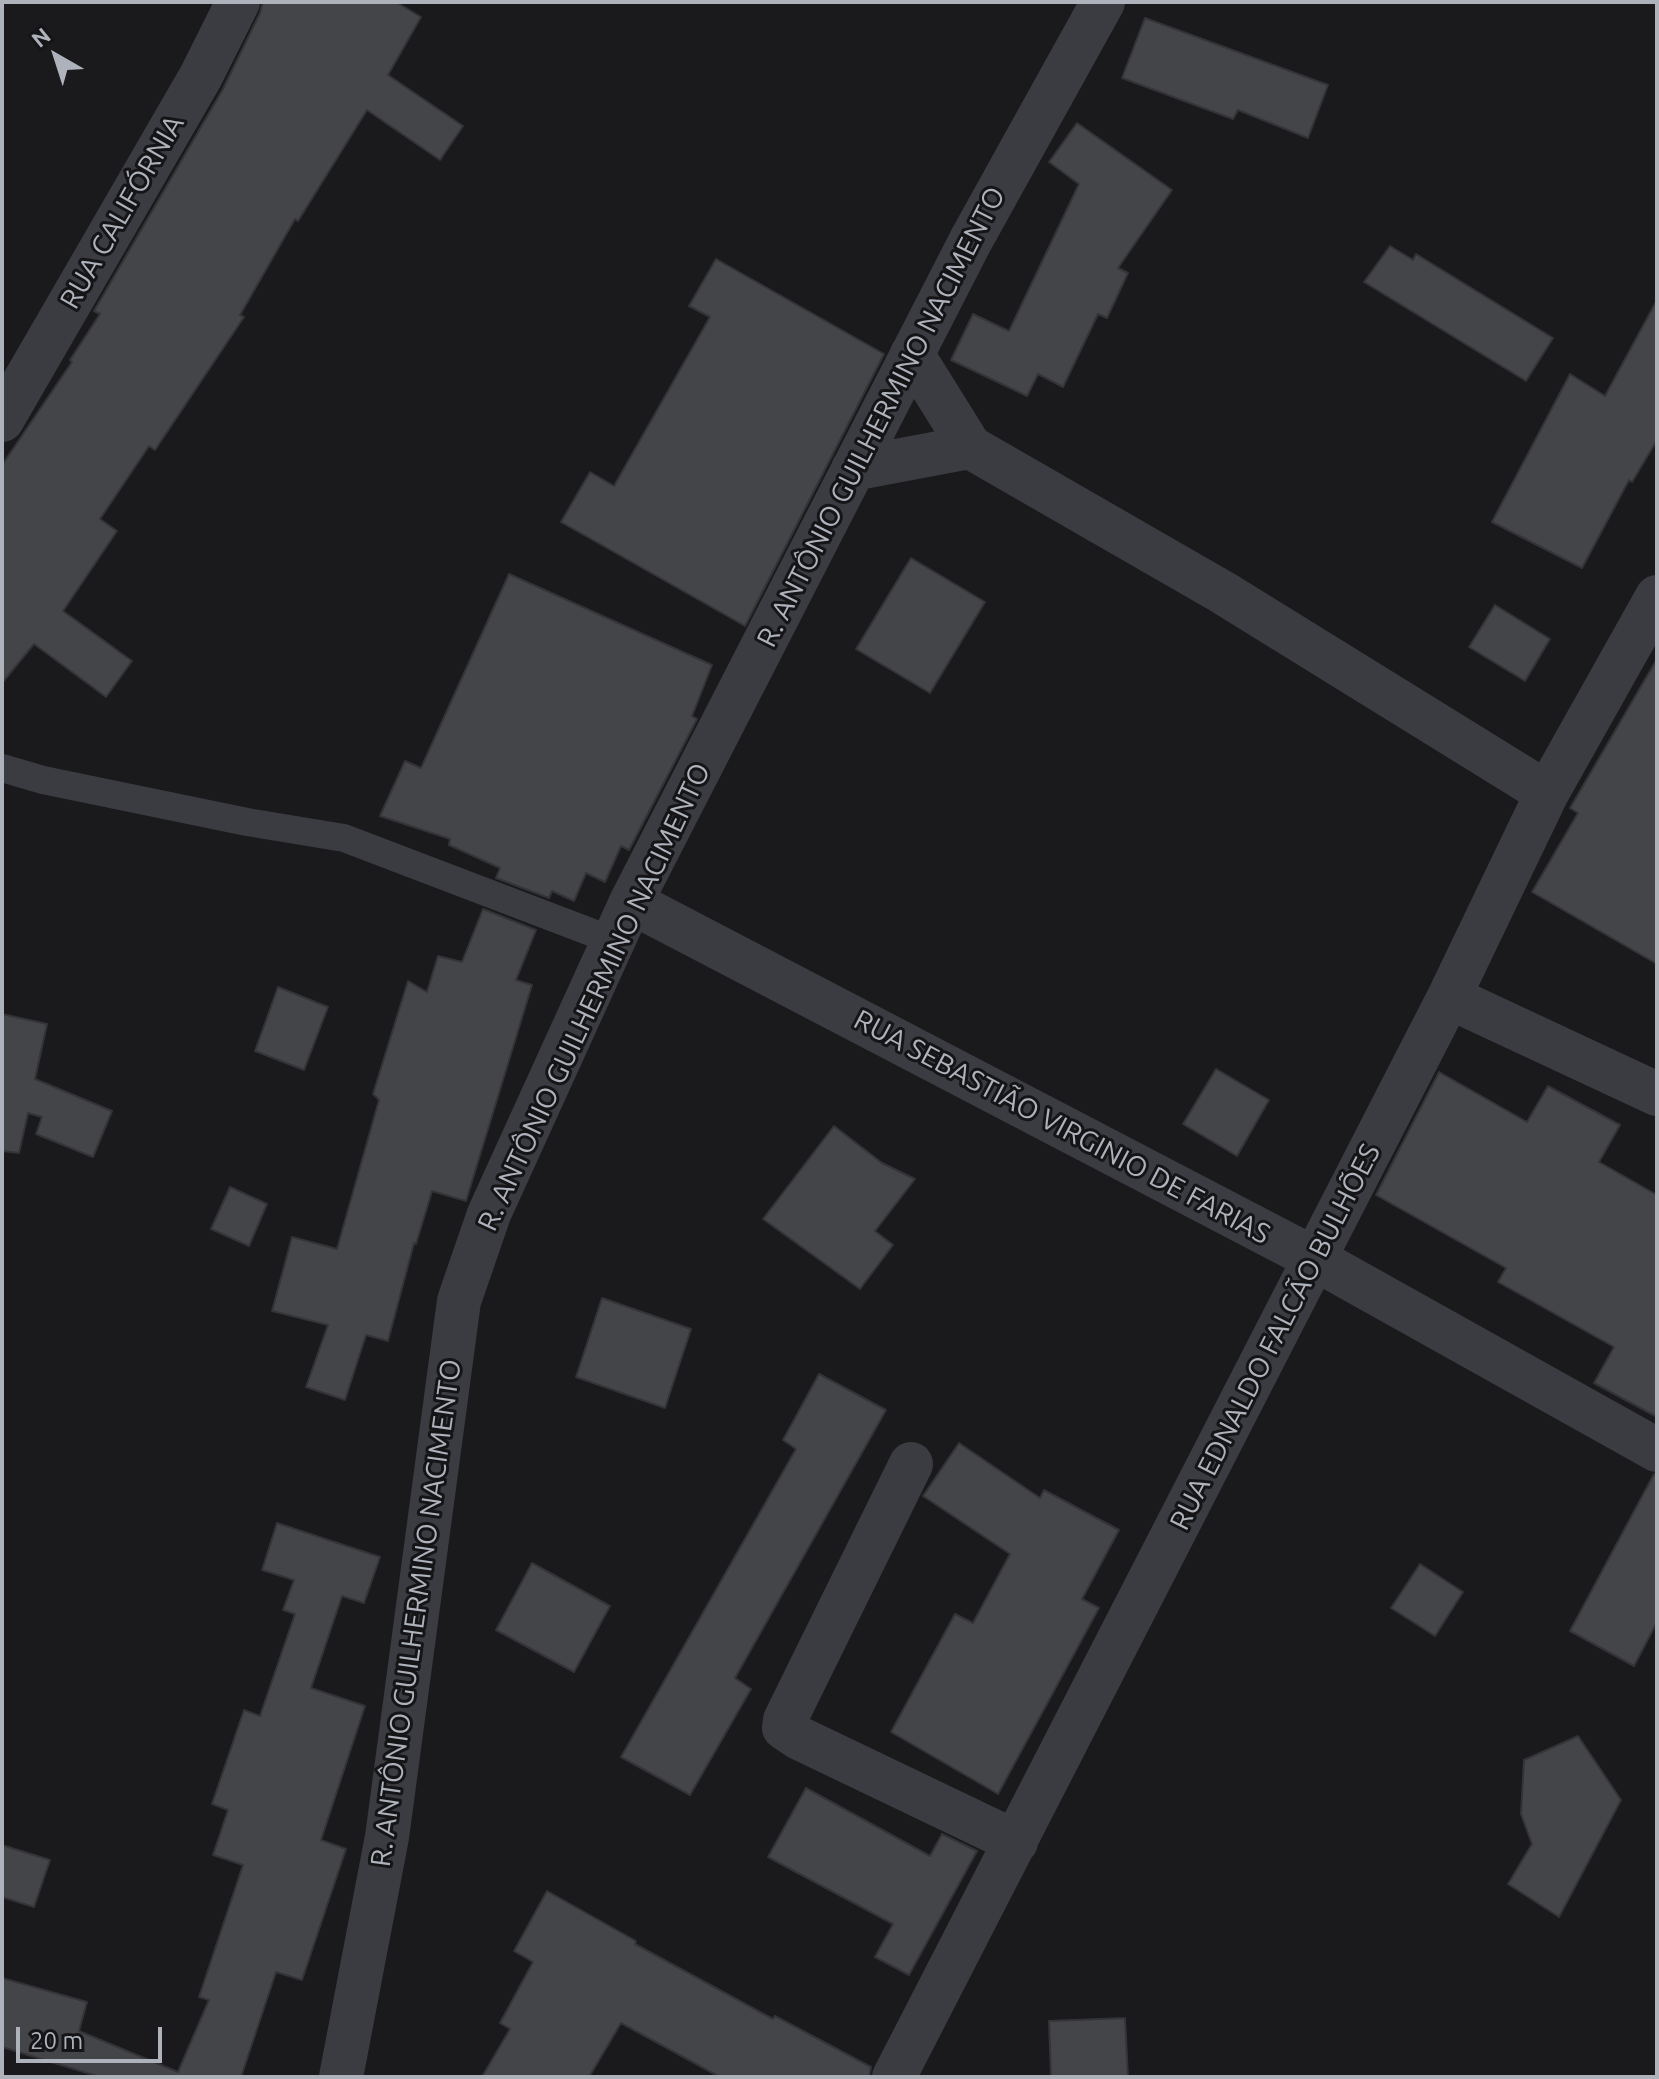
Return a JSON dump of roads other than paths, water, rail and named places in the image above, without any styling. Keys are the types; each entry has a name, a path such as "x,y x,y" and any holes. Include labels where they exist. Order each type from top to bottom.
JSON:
{"street":[{"name":"RUA CALIFÓRNIA","path":"2,420 201,76 238,2"},
{"name":"R. ANTÔNIO GUILHERMINO NACIMENTO","path":"341,2077 387,1837 459,1301 489,1214 623,921 912,354 1103,2"},
{"path":"912,354 970,447 1222,592 1547,793"},
{"path":"853,469 970,447"},
{"name":"RUA EDNALDO FALCÃO BULHÕES","path":"894,2077 1449,997 1547,793 1657,597"},
{"name":"RUA SEBASTIÃO VIRGINIO DE FARIAS","path":"623,921 1315,1259 1657,1450"},
{"path":"1449,997 1657,1094"},
{"path":"911,1464 785,1720 784,1728 1016,1842"}],"lane":[{"name":"RUA SEBASTIÃO VIRGINIO DE FARIAS","path":"2,768 43,780 247,822 344,838 623,921"}]}
